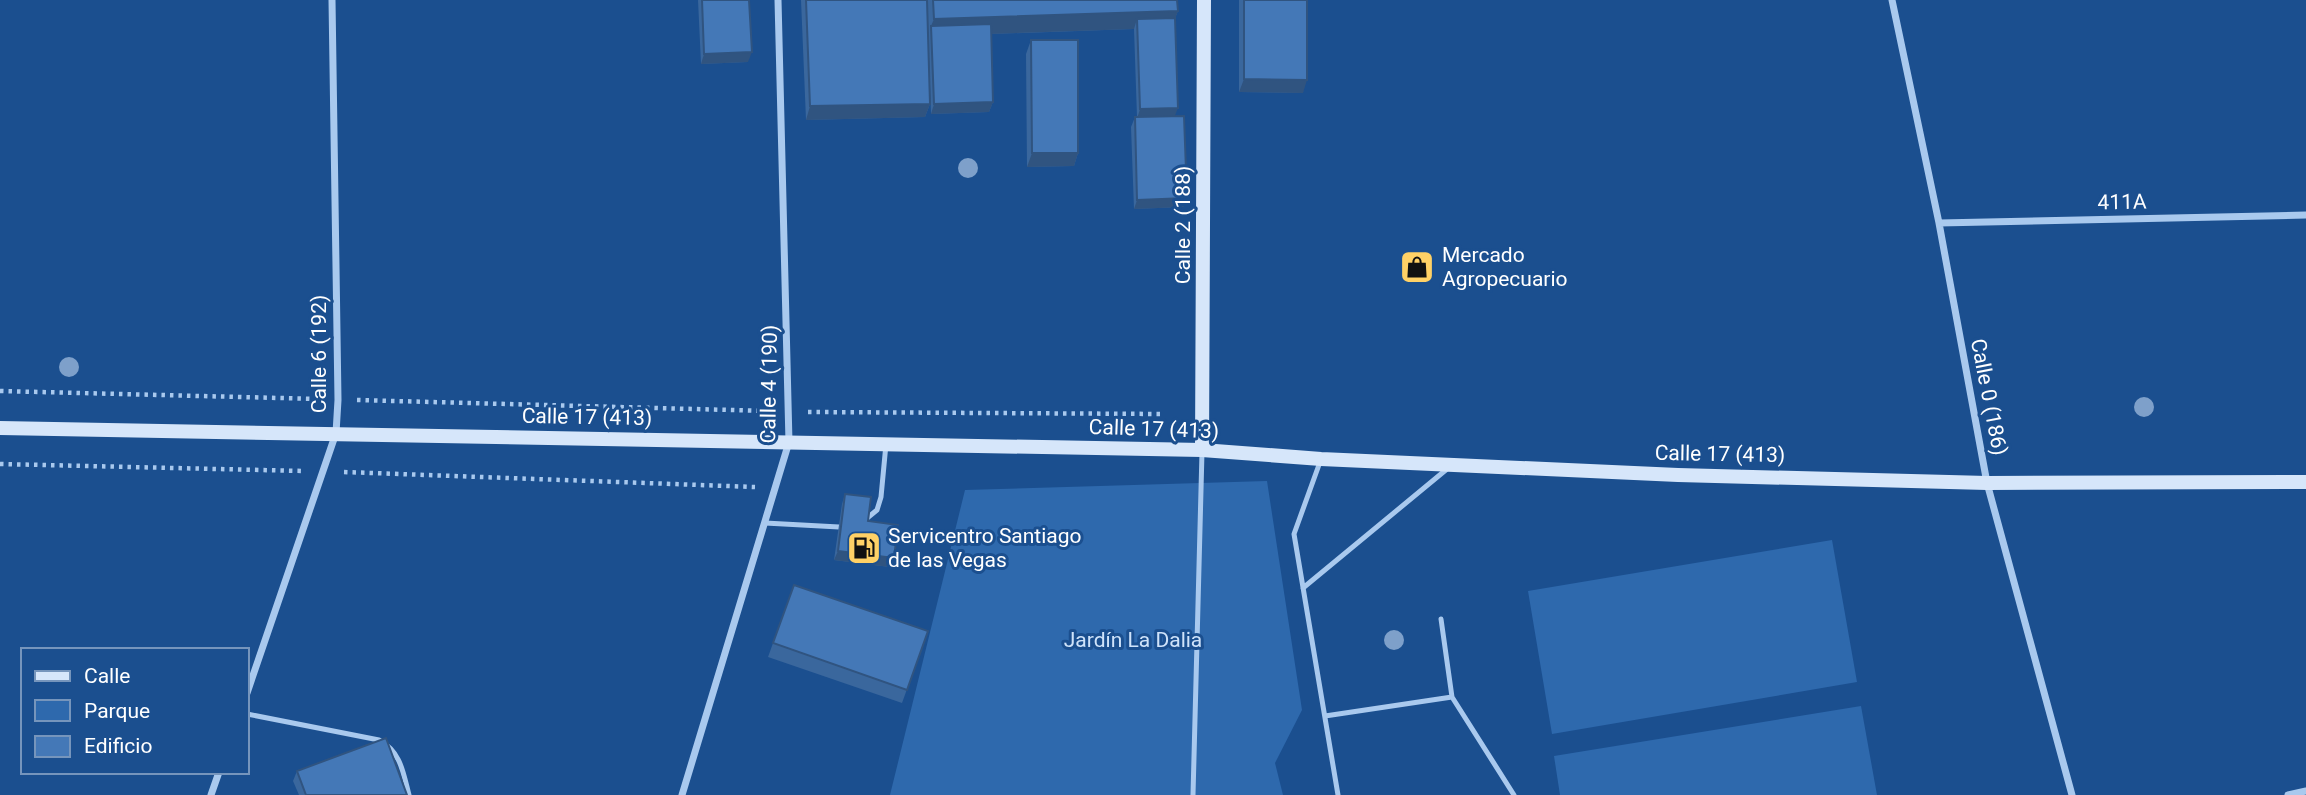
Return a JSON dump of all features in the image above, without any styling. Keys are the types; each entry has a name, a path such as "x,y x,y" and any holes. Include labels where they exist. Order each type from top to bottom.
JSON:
{"main road":[{"name":"Calle 2 (188)","path":"1202,450 1204,0"},
{"name":"Calle 17 (413)","path":"0,428 1202,450 1321,459 1678,475 1987,483 2306,482"}],"street":[{"name":"Calle 6 (192)","path":"248,690 336,433 338,400 332,0"},
{"name":"Calle 4 (190)","path":"681,795 789,442 778,0"},
{"name":"Calle 0 (186)","path":"1892,0 1987,483 2072,795"},
{"name":"411A","path":"1938,223 2306,215"},
{"path":"211,795 218,774"},
{"path":"2288,795 2306,791"}],"lane":[{"path":"866,519 877,510 881,497 886,444"},
{"path":"1193,795 1202,450"},
{"path":"1321,459 1294,534 1338,795"},
{"path":"1303,588 1452,465"},
{"path":"765,523 839,527"},
{"path":"1441,619 1452,698 1514,795"},
{"path":"1325,716 1452,698"},
{"path":"248,714 379,740 391,747 399,758 409,795"}],"path":[{"path":"0,391 790,412 1164,414"},
{"path":"0,464 324,471 776,487"}],"green space":[{"name":"Jardín La Dalia","path":"1267,481 1302,710 1275,763 1283,795 890,795 965,490"},
{"path":"1832,540 1857,682 1552,734 1528,591"},
{"path":"1861,706 1877,795 1560,795 1554,756"}],"building":[{"path":"702,0 749,0 752,52 704,54"},
{"path":"806,0 927,0 930,104 810,106"},
{"path":"933,0 1177,0 1178,11 934,19"},
{"path":"1244,0 1307,0 1307,80 1244,79"},
{"path":"1175,18 1178,108 1140,109 1137,19"},
{"path":"991,24 993,102 934,104 931,26"},
{"path":"1031,40 1078,40 1078,153 1032,153"},
{"path":"1184,116 1187,198 1137,200 1135,117"},
{"name":"Servicentro Santiago de las Vegas","path":"845,494 871,497 868,521 898,525 894,558 838,551"},
{"path":"794,585 928,631 907,690 773,643"},
{"path":"386,738 407,795 306,795 297,771"}],"place":[{"name":"Mercado Agropecuario","path":"1417,267"},
{"name":"Servicentro Santiago de las Vegas","path":"864,548"}]}
